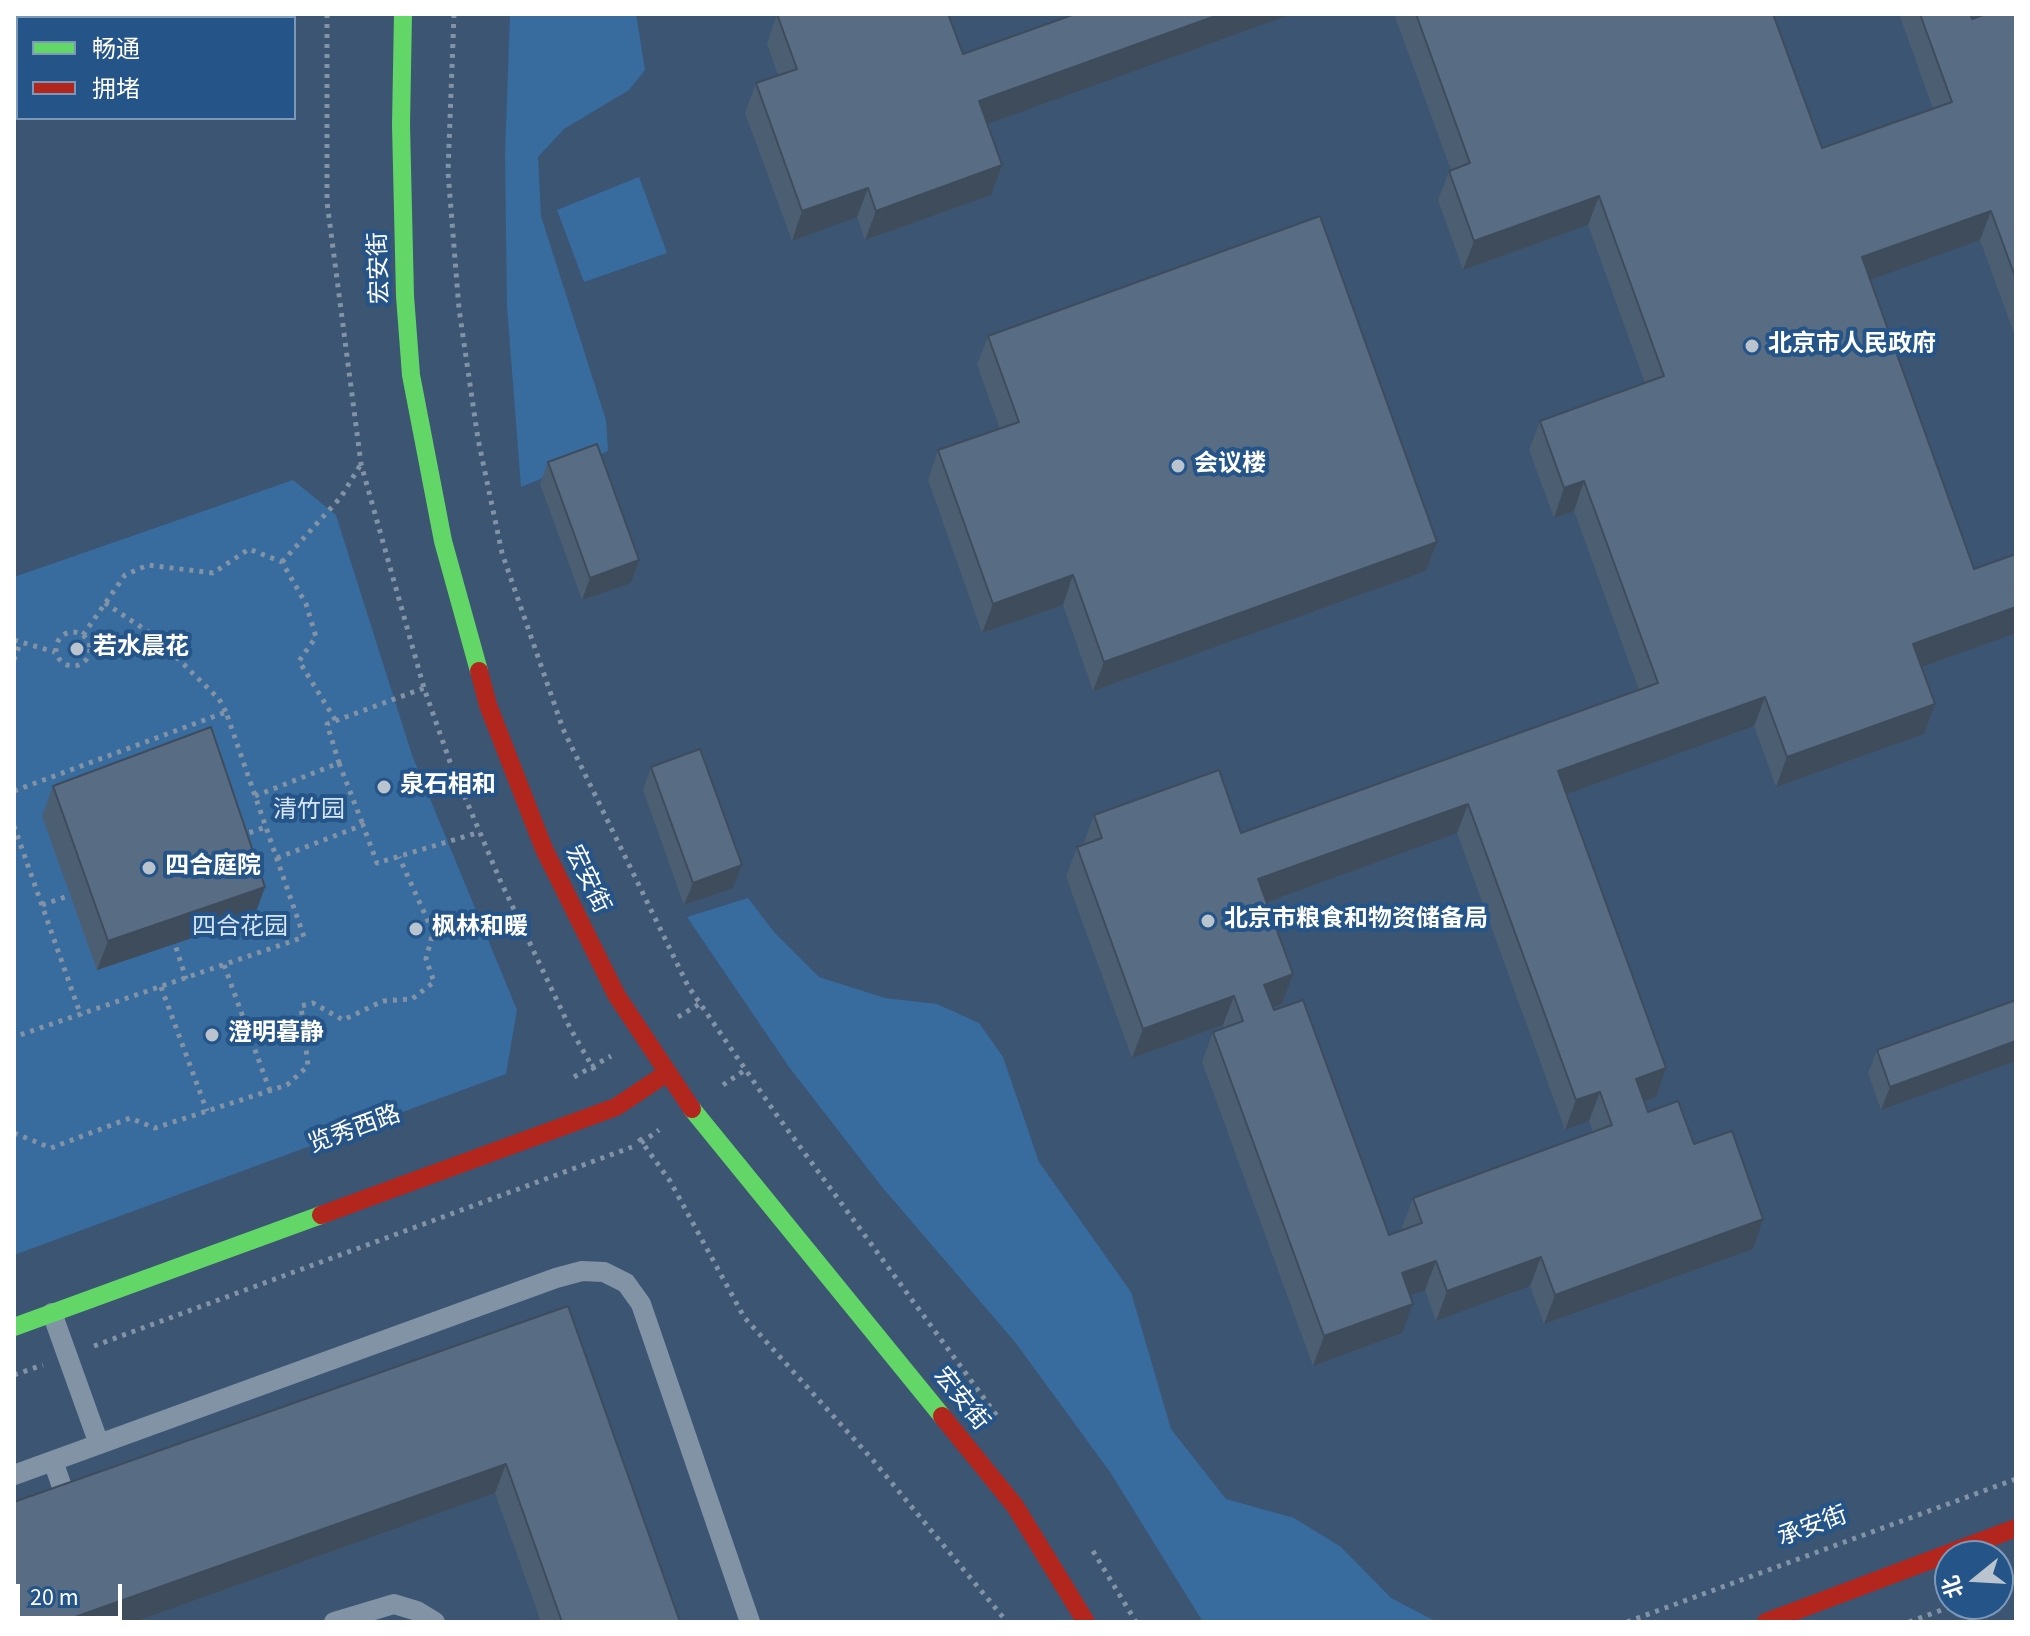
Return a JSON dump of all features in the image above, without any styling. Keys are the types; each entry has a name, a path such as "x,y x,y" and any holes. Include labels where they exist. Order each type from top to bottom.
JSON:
{"street":[{"name":"宏安街","path":"403,14 401,125 405,296 411,375 443,541 488,705 544,849 617,996 691,1108 1015,1506 1086,1622"},
{"path":"14,1327 616,1107 667,1073"},
{"path":"1766,1622 2016,1528"}],"lane":[{"path":"14,1474 556,1278 582,1271 604,1272 626,1283 641,1304 750,1622"},
{"path":"52,1313 99,1444"},
{"path":"53,1461 78,1534"},
{"path":"334,1622 394,1604 417,1611 435,1622"}],"path":[{"name":"宏安街","path":"454,14 448,172 459,309 478,439 502,553 563,729 688,986 776,1114 998,1417"},
{"path":"282,562 341,497 361,464"},
{"path":"83,635 125,575 148,565 213,573 249,549 282,562 306,604 316,637 299,661 336,721"},
{"path":"14,1037 304,937 219,699 156,637 105,603"},
{"path":"14,660 17,642 55,652 65,665 82,664 90,650 83,635 72,632 61,636 55,652"},
{"path":"424,688 327,724 377,863 480,832"},
{"path":"14,791 226,712"},
{"path":"110,755 113,766"},
{"path":"255,796 339,763"},
{"path":"277,858 363,825"},
{"path":"14,826 81,1016"},
{"path":"228,840 266,827"},
{"path":"14,1133 51,1148 130,1118 155,1128 270,1091 287,1085 308,1066 301,1006 313,1003 343,1020 383,1001 412,999 434,982 426,959 433,932 399,857"},
{"path":"42,905 81,892"},
{"path":"184,928 171,933 186,979"},
{"path":"224,965 270,1091"},
{"path":"161,987 207,1111"},
{"path":"559,1083 701,1003"},
{"name":"承安街","path":"1627,1622 2016,1479"},
{"path":"1088,1544 1136,1622"},
{"path":"1909,1622 1934,1613"}],"green space":[{"path":"510,14 636,14 645,70 629,90 564,129 538,157 541,216 606,420 608,451 521,487 507,307 505,155"},
{"path":"639,177 667,253 584,282 557,210"},
{"name":"四合花园","path":"293,480 336,515 412,755 517,1010 506,1074 14,1255 14,577"},
{"path":"748,898 774,932 819,977 885,998 937,1004 979,1023 1003,1057 1039,1162 1131,1292 1171,1429 1226,1499 1294,1518 1341,1547 1391,1598 1437,1622 1203,1622 1110,1472 1015,1342 882,1187 789,1067 687,917"}],"building":[{"path":"777,14 948,14 963,54 1075,14 1221,14 979,101 1002,165 876,211 868,188 802,211 756,83 797,69"},
{"path":"1416,14 1773,14 1822,148 1952,102 1920,14 1970,14 1972,19 1986,14 2016,14 2016,279 1991,211 1862,257 1974,569 2016,554 2016,607 1913,644 1935,704 1787,757 1765,697 1558,771 1666,1068 1636,1079 1648,1112 1678,1101 1694,1144 1732,1131 1763,1219 1555,1295 1541,1257 1447,1291 1436,1261 1402,1273 1413,1304 1324,1336 1213,1032 1243,1021 1234,996 1143,1029 1077,847 1102,838 1094,815 1219,770 1241,833 1658,683 1584,481 1564,488 1540,421 1664,376 1599,196 1474,241 1449,171 1470,163","holes":["1468,804 1576,1100 1600,1092 1612,1125 1413,1198 1422,1223 1389,1235 1303,1000 1274,1010 1264,985 1293,974 1258,879"]},
{"name":"会议楼","path":"1320,216 1437,542 1104,662 1073,575 993,604 938,450 1019,422 988,336"},
{"path":"597,444 639,560 590,578 548,462"},
{"name":"四合庭院","path":"211,727 265,887 108,941 53,786"},
{"path":"700,749 742,865 693,883 651,767"},
{"path":"2016,1000 2016,1041 1890,1087 1877,1050"},
{"path":"568,1306 680,1622 562,1622 506,1464 61,1622 14,1622 14,1502"}],"traffic: fast":[{"path":"403,14 401,125 405,296 411,375 443,541 479,671"},
{"path":"692,1109 942,1416"},
{"path":"14,1327 321,1215"}],"traffic: jam":[{"path":"479,671 488,705 544,849 617,996 692,1109"},
{"path":"321,1215 616,1107 667,1073"},
{"path":"942,1416 1015,1506 1086,1622"},
{"path":"1766,1622 2016,1528"}],"place":[{"name":"北京市人民政府","path":"1752,346"},
{"name":"会议楼","path":"1178,466"},
{"name":"若水晨花","path":"77,649"},
{"name":"泉石相和","path":"384,787"},
{"name":"四合庭院","path":"149,868"},
{"name":"北京市粮食和物资储备局","path":"1208,921"},
{"name":"枫林和暖","path":"416,929"},
{"name":"澄明暮静","path":"212,1035"}],"park label":[{"name":"清竹园","path":"309,812"}]}
